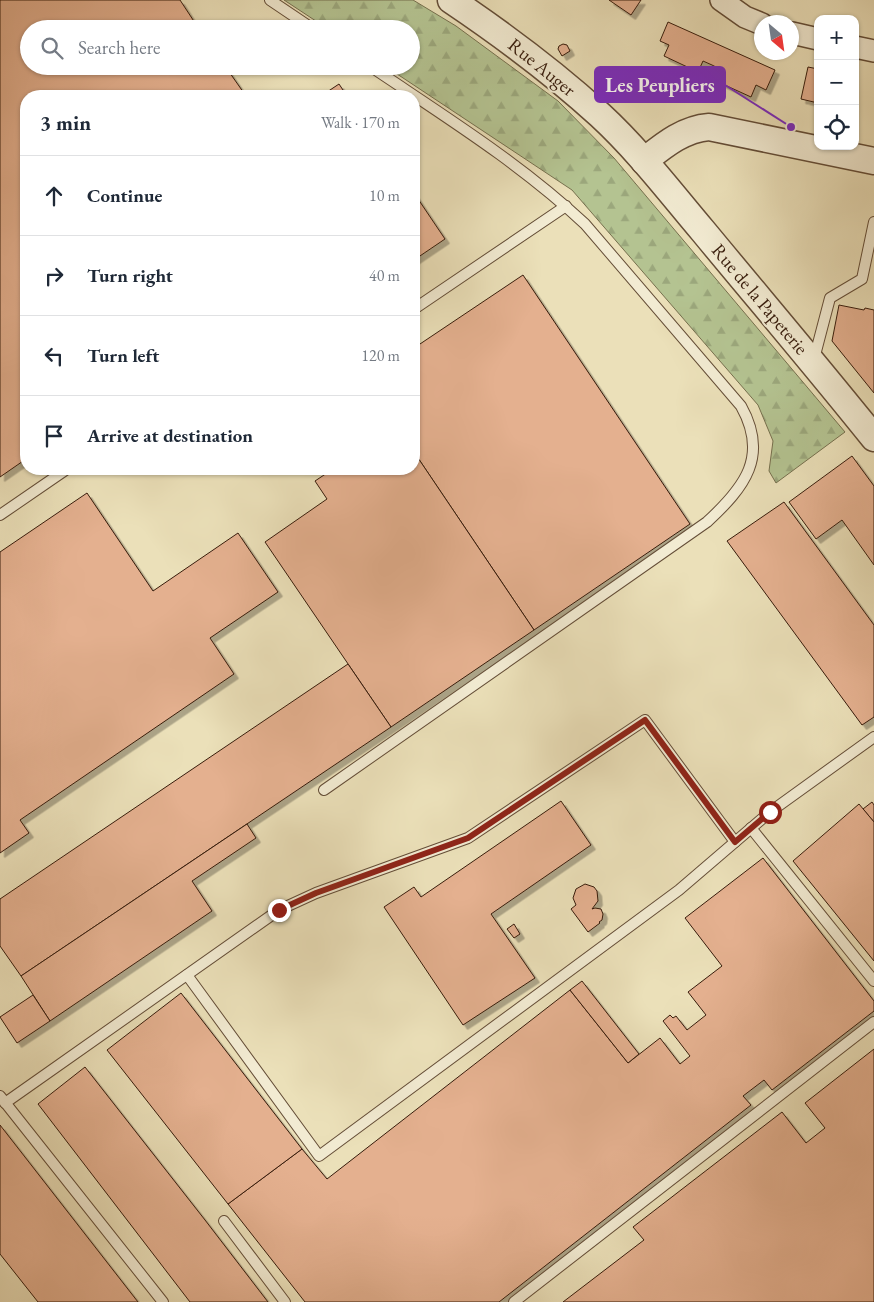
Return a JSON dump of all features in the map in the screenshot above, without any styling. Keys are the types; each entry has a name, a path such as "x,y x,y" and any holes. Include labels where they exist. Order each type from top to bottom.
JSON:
{"street":[{"name":"Rue Auger","path":"451,0 544,67 601,116 644,161"},
{"path":"721,0 745,17 754,21"},
{"path":"799,35 814,38"},
{"path":"859,48 874,51"},
{"path":"644,161 679,136 698,128 709,127 874,161"},
{"name":"Rue de la Papeterie","path":"644,161 813,362 874,438"}],"lane":[{"path":"270,0 300,20"},
{"path":"383,75 405,90"},
{"path":"324,790 707,522 737,492 746,477 752,458 753,438 750,421 741,406 609,251 566,206 500,154 420,100"},
{"path":"420,305 566,206"},
{"path":"813,362 830,298 862,279 874,222"},
{"path":"0,515 58,475"},
{"path":"163,1302 2,1099 187,975 279,910 297,901 468,838 645,720 735,842"},
{"path":"187,975 319,1156 679,890 770,812 874,737"},
{"path":"751,828 874,981"},
{"path":"514,1302 874,1022"},
{"path":"224,1221 285,1302"}],"green space":[{"path":"284,0 413,0 456,26 558,101 614,158 845,432 776,483 769,471 773,441 758,405 572,190 399,75 420,75 420,20 314,20"}],"building":[{"path":"0,0 180,0 193,20 20,20 20,75 231,75 242,90 20,90 20,463 0,477"},
{"path":"609,0 641,0 631,15"},
{"path":"668,22 775,70 766,90 756,85 751,97 716,81 722,70 712,65 703,61 698,72 664,56 669,45 660,41"},
{"path":"563,44 567,45 570,51 562,56 558,49"},
{"path":"808,67 814,68 814,102 801,99"},
{"path":"339,84 343,90 330,90"},
{"path":"420,202 445,239 420,256"},
{"path":"523,275 690,524 534,630 420,461 420,344"},
{"path":"839,305 874,310 874,393 832,341"},
{"path":"852,456 874,486 874,565 842,520 816,539 789,502"},
{"path":"420,461 534,630 391,727 265,542 327,499 315,481 324,475 420,475"},
{"path":"87,493 153,591 238,533 278,592 210,638 234,674 20,820 29,833 0,853 0,552"},
{"path":"784,502 874,625 874,717 862,725 727,541"},
{"path":"348,664 391,727 21,976 0,946 0,899"},
{"path":"561,801 591,845 491,914 535,978 463,1025 384,907 414,887 421,897"},
{"path":"872,802 874,805 874,822 863,809"},
{"path":"859,804 874,822 874,961 793,861"},
{"path":"247,824 256,838 192,881 212,911 50,1021 21,976"},
{"path":"763,858 874,1001 874,1011 772,1090 764,1080 743,1096 751,1105 499,1302 305,1302 228,1204 302,1149 327,1179 570,990 628,1063 660,1038 680,1064 690,1056 663,1021 670,1015 673,1018 676,1016 687,1030 706,1015 688,992 722,966 685,918"},
{"path":"585,884 594,887 597,891 598,901 592,909 601,909 603,914 600,923 588,932 571,909 576,905 573,898 576,889"},
{"path":"514,924 520,934 514,938 507,929"},
{"path":"582,981 639,1054 628,1063 570,990"},
{"path":"181,993 302,1149 228,1204 107,1050"},
{"path":"33,995 50,1021 17,1043 0,1017"},
{"path":"874,1049 874,1302 563,1302 644,1240 633,1227 782,1112 806,1143 825,1128 805,1103"},
{"path":"85,1067 268,1302 190,1302 38,1104"},
{"path":"0,1125 138,1302 38,1302 0,1254"}],"place":[{"name":"Les Peupliers","path":"791,127"}],"route":[{"path":"279,910 316,893 468,838 645,720 735,842 770,812"}]}
